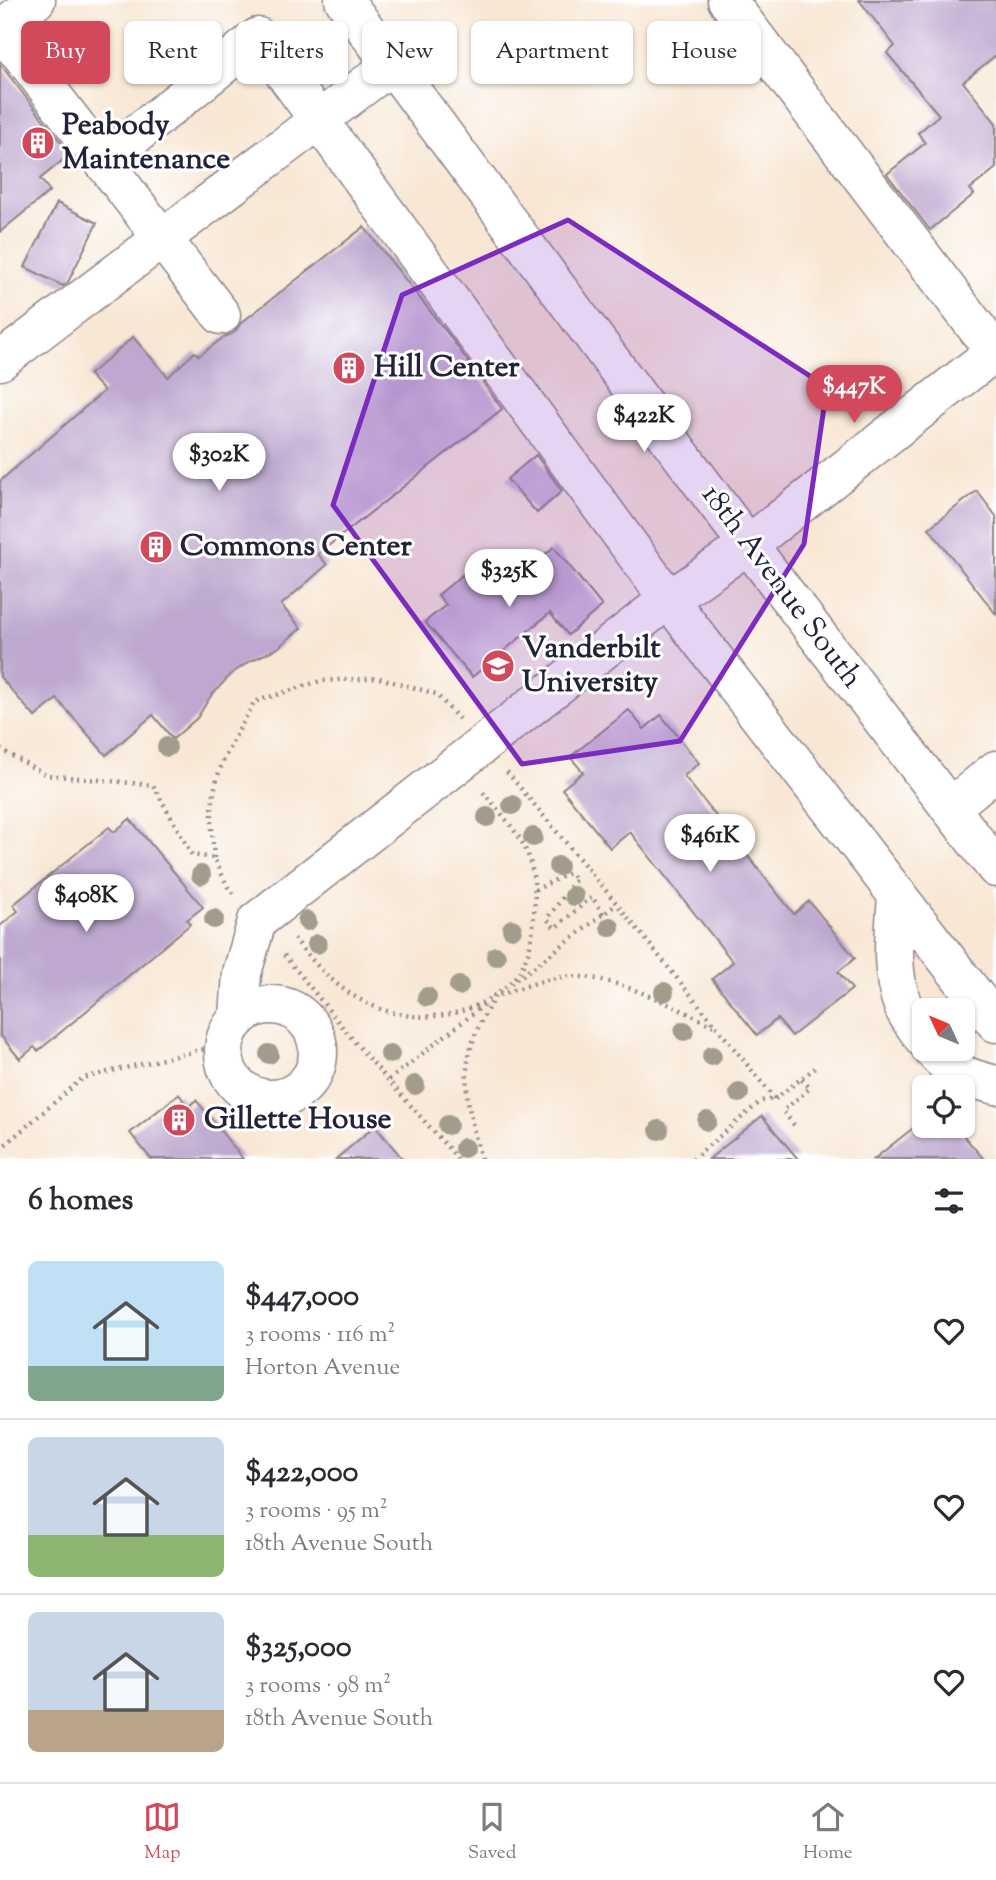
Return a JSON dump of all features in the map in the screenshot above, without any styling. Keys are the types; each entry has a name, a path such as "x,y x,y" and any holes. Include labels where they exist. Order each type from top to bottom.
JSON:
{"street":[{"path":"36,0 0,32 20,53 221,315"},
{"name":"18th Avenue South","path":"344,0 362,24"},
{"path":"232,1031 242,973 264,916 470,753 669,600 748,545 995,351 727,0"},
{"path":"103,161 258,37 669,600 996,1023"},
{"path":"0,361 366,84"},
{"name":"18th Avenue South","path":"408,84 748,545 996,868"},
{"path":"950,808 996,770"},
{"path":"897,894 893,965 904,1008 912,1020"},
{"path":"944,1061 967,1079 996,1085"}],"path":[{"path":"481,1159 469,1113 467,1079 474,1038 495,996 520,972 529,951 535,891 526,851 505,820 436,694 379,678 320,681 254,702 221,768 215,788 211,821 214,858 228,887 264,916 331,981 360,1000 387,1012 442,1016 470,1009 495,996 545,981 564,977 580,978 605,982 667,1003 715,1027"},
{"path":"0,749 46,775 153,785 192,855 214,858"},
{"path":"470,753 618,904 775,1099"},
{"path":"535,891 569,873 576,879 547,919 555,928 592,897 604,915"},
{"path":"389,1080 618,904"},
{"path":"264,916 358,1046 458,1159"},
{"path":"0,1149 83,1078 232,1031"},
{"path":"693,1159 761,1101 775,1099 815,1068"},
{"path":"794,1125 783,1111 810,1088 801,1079"}],"highlighted area":[{"path":"568,220 827,387 804,544 680,741 522,764 333,505 402,295"}],"building":[{"path":"859,0 996,0 996,55 963,82 996,123 996,168 970,189 974,194 930,230 887,174 925,143 918,133 939,115 887,53 895,46"},
{"name":"Peabody Maintenance","path":"0,64 70,154 40,179 50,191 0,232"},
{"path":"57,203 97,223 68,282 63,286 25,267"},
{"name":"Commons Center","path":"364,227 448,334 502,409 318,554 327,565 281,605 301,628 278,648 250,661 231,674 210,697 197,718 173,739 153,715 106,755 57,699 35,717 0,677 0,481 104,391 89,375 133,337 168,377 195,352 199,356 224,337 234,333 241,323"},
{"path":"536,455 562,491 537,513 507,479"},
{"path":"977,491 996,516 996,614 929,528"},
{"path":"554,547 602,606 568,635 550,613 472,677 425,622 446,605 438,595 466,572 472,579 491,562 509,584"},
{"path":"629,710 644,729 661,715 699,763 684,776 794,914 809,901 855,958 838,972 852,989 792,1036 777,1019 757,1035 712,979 733,962 630,832 610,848 562,789 583,772 570,757"},
{"path":"130,819 203,907 187,920 190,924 188,926 96,1003 38,1051 34,1047 20,1059 0,1035 0,926 18,911 13,905 109,827 114,832"},
{"name":"Gillette House","path":"179,1094 188,1107 196,1100 243,1159 151,1159 130,1133"},
{"path":"762,1116 798,1159 709,1159"},
{"path":"375,1126 403,1159 336,1159"},
{"path":"912,1129 912,1138 965,1138 984,1159 874,1159"}],"place":[{"name":"Peabody Maintenance","path":"38,143"},
{"name":"Hill Center","path":"349,368"},
{"name":"Commons Center","path":"156,547"},
{"name":"Vanderbilt University","path":"498,666"},
{"name":"Gillette House","path":"179,1120"}]}
